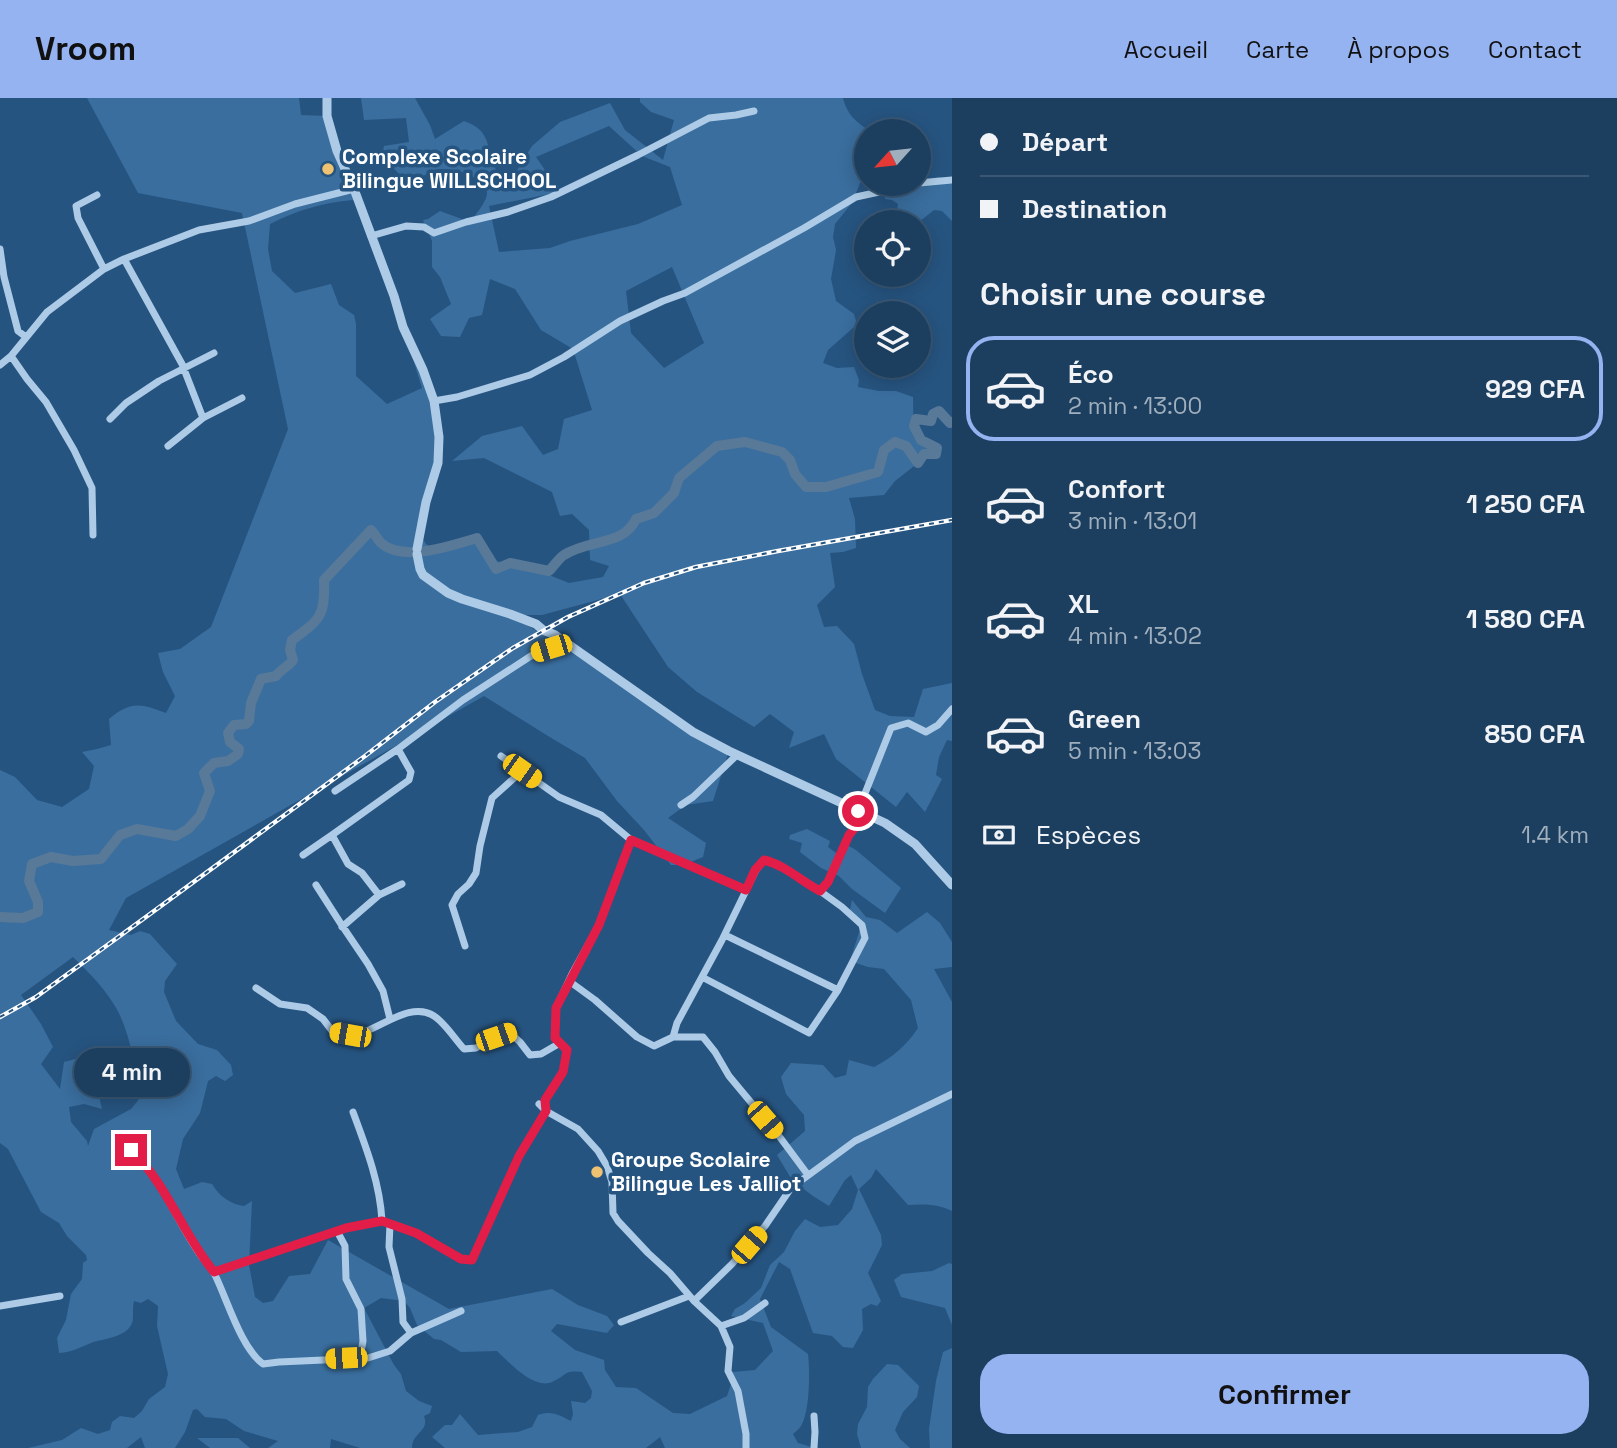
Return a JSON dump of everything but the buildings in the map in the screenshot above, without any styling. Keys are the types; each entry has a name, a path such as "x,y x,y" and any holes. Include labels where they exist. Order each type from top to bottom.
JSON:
{"street":[{"path":"327,98 327,116 337,151 354,189 403,327 434,401 439,437 438,463 426,502 417,552 423,575 462,600 536,624 693,732 886,823 915,844 952,885"},
{"path":"371,236 406,226 424,227 434,233 508,212 551,197 709,118 754,111"},
{"path":"931,182 952,180"},
{"path":"0,364 11,356 47,312 104,269 124,259 199,230 249,221 295,204 354,189"},
{"path":"97,195 76,206 78,218 104,269"},
{"path":"434,401 457,397 530,375 620,321 685,293 860,196"},
{"path":"0,249 2,276 18,331 26,337"},
{"path":"124,259 184,368 203,418"},
{"path":"110,419 126,402 159,381 214,353"},
{"path":"11,356 46,402 92,488 93,535"},
{"path":"168,446 203,418 242,398"},
{"path":"335,792 463,700 537,652 566,644"},
{"path":"820,891 828,882 862,812 891,728 908,723 926,732 939,725 952,709"},
{"path":"303,855 410,780 411,772 398,749"},
{"path":"681,805 737,755"},
{"path":"501,756 559,797 601,815 631,840 746,890"},
{"path":"465,946 452,905 476,873 492,798 522,771"},
{"path":"332,835 348,864 362,873 379,895"},
{"path":"214,1272 337,1231 386,1222 416,1233 461,1259 472,1260 519,1156 546,1111 545,1100 563,1072 567,1050 555,1038 556,1008 599,925 631,840"},
{"path":"673,1038 677,1023 702,977 725,935 755,870 764,860 776,863 820,891 862,925 865,938 838,990 809,1033 702,977"},
{"path":"342,927 379,895 402,884"},
{"path":"316,885 383,991 390,1019"},
{"path":"725,935 838,990"},
{"path":"569,981 595,1000 637,1038 654,1046 673,1038 703,1037 729,1076 808,1175"},
{"path":"256,988 280,1003 307,1008 323,1019 333,1032 350,1035 365,1032 390,1019 412,1012 431,1014 464,1049 476,1048 509,1032 530,1055 541,1054 560,1043"},
{"path":"621,1322 692,1299 732,1264 765,1226 792,1188 808,1175 855,1141 952,1094"},
{"path":"539,1104 546,1111 578,1129 598,1151 612,1182 613,1213 618,1221 720,1326 730,1347 728,1371 738,1391 746,1448"},
{"path":"353,1112 364,1140 386,1222 389,1247 402,1299 403,1322 411,1333"},
{"path":"131,1150 159,1183 199,1253 214,1272 254,1359 263,1364 368,1358 390,1350 411,1333 461,1311"},
{"path":"337,1231 345,1246 346,1279 361,1309 363,1341 360,1358"},
{"path":"0,1306 60,1296"},
{"path":"720,1326 744,1318 765,1303"},
{"path":"814,1416 814,1448"}],"shaded area":[{"path":"87,98 299,98 301,115 327,116 356,193 353,200 310,208 270,224 268,249 272,271 295,293 331,284 339,305 354,315 356,376 387,404 422,388 403,327 423,370 439,437 420,535 426,544 436,551 477,538 496,561 549,571 549,575 569,583 603,577 609,566 590,560 589,530 572,514 560,516 552,492 484,458 452,461 482,436 522,426 543,455 558,449 564,419 592,410 573,349 541,330 515,289 490,279 482,315 469,318 460,337 441,336 430,319 451,304 440,277 432,267 432,241 423,220 440,211 470,222 485,200 485,187 474,177 441,169 420,178 408,190 399,174 382,155 384,146 409,142 406,118 364,120 361,98 415,98 435,139 464,121 477,127 486,140 505,190 532,146 560,122 610,103 625,130 663,160 674,120 651,112 640,102 640,98 843,98 854,119 855,196 835,224 833,237 836,250 831,279 836,301 854,314 854,327 828,350 823,363 837,368 854,367 854,378 859,380 858,387 896,391 913,397 915,428 922,438 937,448 936,454 924,454 884,495 849,498 855,519 856,548 830,553 835,587 817,605 824,627 837,626 854,644 875,710 890,716 914,717 923,689 952,683 952,741 947,740 939,757 936,775 942,779 925,812 907,792 896,807 836,759 824,734 789,748 794,732 770,714 754,727 697,692 668,667 620,594 542,615 511,615 729,751 713,801 686,805 668,818 706,843 703,857 683,865 671,865 585,758 484,696 126,898 109,930 131,935 140,931 150,934 177,964 165,981 164,992 176,1021 198,1044 217,1050 231,1065 233,1075 225,1081 216,1076 208,1081 200,1113 183,1139 176,1169 184,1189 202,1182 212,1184 222,1196 234,1203 244,1206 252,1201 249,1265 255,1297 263,1303 273,1301 289,1276 310,1274 328,1240 449,1309 552,1289 578,1305 607,1316 614,1325 607,1333 557,1324 551,1331 575,1350 604,1360 605,1370 616,1387 636,1388 673,1413 690,1414 727,1396 733,1372 755,1370 773,1351 763,1323 731,1316 735,1309 761,1288 770,1265 784,1252 805,1219 820,1227 838,1225 852,1209 858,1190 851,1175 829,1206 792,1180 777,1155 805,1131 804,1115 786,1094 781,1077 791,1063 823,1065 835,1078 846,1075 849,1060 874,1067 899,1050 918,1028 911,1000 884,969 850,961 860,929 849,915 852,900 866,917 880,920 897,933 927,912 940,923 952,942 952,967 934,969 952,1002 952,1211 931,1205 908,1205 876,1169 859,1189 881,1235 882,1245 868,1273 881,1301 877,1306 871,1304 862,1309 863,1330 853,1348 843,1347 832,1336 813,1333 790,1269 779,1262 760,1299 771,1327 808,1354 808,1402 804,1420 793,1434 798,1443 815,1448 665,1448 660,1437 646,1448 445,1448 432,1437 445,1425 452,1425 460,1414 478,1435 518,1432 532,1427 538,1415 547,1413 571,1421 571,1401 585,1403 591,1398 592,1391 582,1372 568,1372 552,1382 537,1382 522,1374 497,1351 461,1352 441,1340 434,1339 417,1325 404,1301 381,1298 364,1308 401,1374 406,1391 419,1401 432,1406 430,1413 424,1416 424,1426 414,1439 412,1448 360,1448 331,1439 330,1448 268,1448 278,1441 244,1431 226,1419 205,1417 197,1409 193,1410 185,1432 175,1448 145,1448 141,1437 127,1448 28,1448 62,1440 81,1428 98,1434 110,1430 112,1422 120,1416 134,1418 149,1399 165,1387 168,1374 157,1326 158,1306 148,1299 141,1303 134,1301 132,1323 125,1332 59,1353 57,1338 66,1320 71,1294 82,1279 86,1255 67,1236 59,1223 41,1212 8,1149 0,1143 0,770 15,777 37,800 62,807 89,789 94,766 82,752 111,745 109,719 123,709 143,706 166,713 175,696 163,672 158,653 180,649 211,627 288,429 242,213 138,193","holes":["609,126 642,156 670,167 682,205 638,224 550,248 499,252 489,206 560,192 536,157","672,267 704,343 664,368 631,333 626,291","73,957 104,990 119,1014 131,1049 140,1098 131,1109 94,1129 88,1146 71,1122 69,1107 84,1104 102,1109 97,1087 112,1071 105,1057 79,1058 64,1062 60,1089 41,1064 53,1047 21,995"]},
{"path":"939,177 952,182 952,221 942,211 897,210 898,204 885,199 885,196 931,196 931,178"},
{"path":"807,829 830,841 828,847 839,855 847,845 856,850 901,888 885,913 839,876 821,868 800,852 802,843 789,839 790,835"},
{"path":"952,1264 952,1325 945,1308 901,1297 894,1280 902,1274 932,1271"},
{"path":"952,1348 952,1448 930,1448 929,1429 936,1381 943,1352"},
{"path":"887,1364 898,1365 919,1386 917,1397 903,1412 895,1430 910,1448 861,1448 857,1434 858,1424 867,1407 868,1387"},
{"path":"197,1438 238,1438 250,1448 210,1448"}],"waterway":[{"path":"0,917 23,918 38,912 38,902 29,881 32,864 51,857 73,861 101,859 120,835 137,829 176,836 188,829 200,816 210,791 204,773 214,763 228,761 238,754 239,749 230,742 228,733 234,725 246,724 249,721 251,703 261,679 276,676 293,660 290,650 292,640 315,621 322,609 324,580 371,530 381,543 402,552 428,551 477,538 496,569 510,563 549,571 558,560 573,550 623,534 636,519 654,513 674,493 679,478 717,446 745,442 782,452 806,487 826,487 878,472 884,450 895,442 906,446 918,463 924,454 936,454 937,448 921,440 914,426 916,419 931,421 933,414 939,411 952,422"}],"railway":[{"path":"0,1017 36,997 435,702 513,648 568,617 644,583 696,567 952,520"}],"place":[{"name":"Complexe Scolaire Bilingue WILLSCHOOL","path":"328,169"},
{"name":"Groupe Scolaire Bilingue Les Jalliot","path":"597,1172"}],"route":[{"path":"131,1150 159,1183 199,1253 214,1272 346,1228 382,1221 416,1233 461,1259 472,1260 519,1156 546,1111 545,1100 563,1072 567,1050 555,1038 556,1008 599,925 631,840 746,890 755,870 764,860 776,863 820,891 836,867 849,835 866,814 858,811"}]}
